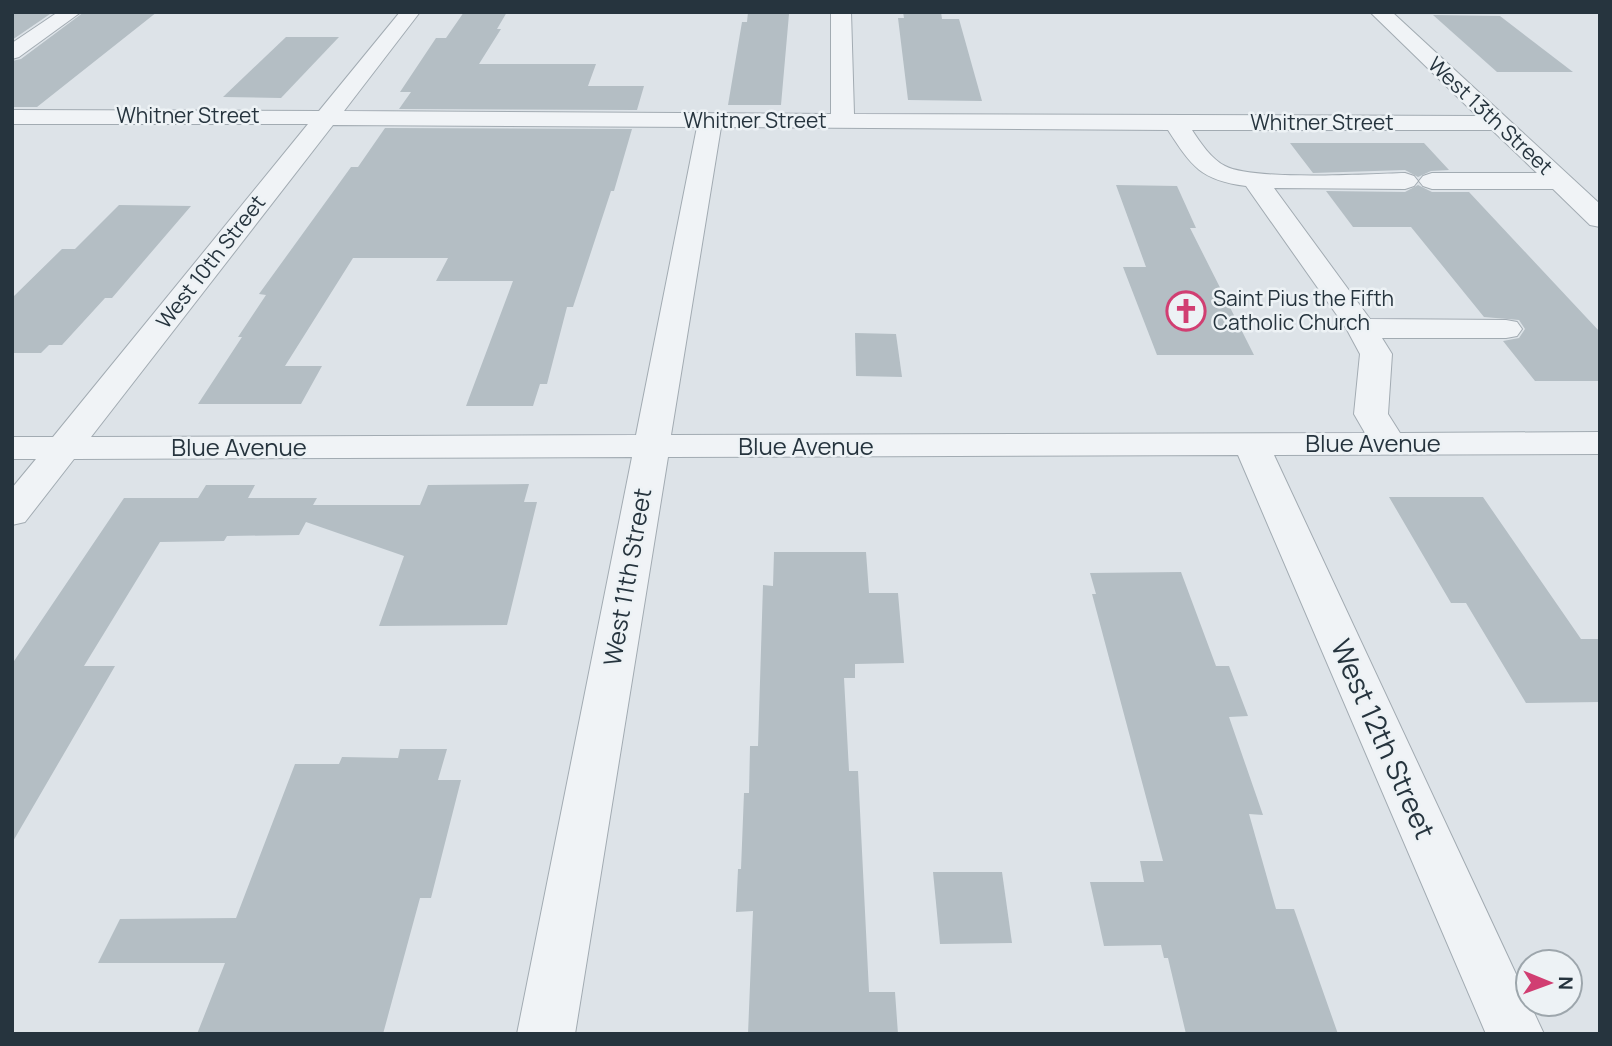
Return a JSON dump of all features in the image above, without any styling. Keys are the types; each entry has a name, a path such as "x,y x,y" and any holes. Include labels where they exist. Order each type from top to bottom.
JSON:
{"street":[{"path":"12,53 71,12"},
{"name":"West 10th Street","path":"12,513 410,12"},
{"path":"841,12 843,121"},
{"name":"West 13th Street","path":"1380,12 1600,219"},
{"name":"Whitner Street","path":"12,117 326,116 1498,123"},
{"name":"West 11th Street","path":"546,1034 710,120"},
{"path":"1175,123 1192,147 1217,172 1255,180 1405,181"},
{"path":"1255,180 1361,328 1376,354 1371,414 1389,444"},
{"path":"1432,181 1560,181"},
{"path":"1361,328 1506,329"},
{"name":"Blue Avenue","path":"12,448 1600,443"},
{"name":"West 12th Street","path":"1251,444 1515,1034"}],"building":[{"path":"12,12 53,12 12,40"},
{"path":"84,12 157,12 37,107 12,107 12,61 21,59"},
{"path":"464,12 507,12 497,29 501,29 479,64 596,64 588,86 644,86 637,110 399,109 411,92 400,92 436,38 446,38"},
{"path":"748,12 789,14 781,105 728,105 742,22 747,22"},
{"path":"903,12 941,12 942,19 959,19 982,101 908,100 898,18 904,18"},
{"path":"1433,15 1500,16 1573,72 1497,72"},
{"path":"286,37 339,37 281,98 223,97"},
{"path":"385,128 632,129 614,191 611,191 573,307 567,307 547,384 540,384 533,406 466,406 513,281 436,281 448,258 353,258 285,366 322,366 301,404 198,404 266,295 259,294 351,167 358,167"},
{"path":"1290,143 1424,143 1449,170 1431,171 1418,177 1405,170 1313,173"},
{"name":"Saint Pius the Fifth Catholic Church","path":"1116,185 1177,186 1196,228 1190,228 1254,355 1157,355 1123,267 1146,267"},
{"path":"1418,185 1432,192 1469,192 1600,332 1600,381 1535,381 1503,341 1519,338 1525,329 1519,320 1484,317 1411,227 1353,227 1326,191 1405,192"},
{"path":"119,205 191,206 112,298 105,298 62,345 49,345 41,353 12,353 12,298 62,249 75,249"},
{"path":"855,333 896,334 902,377 856,376"},
{"path":"529,484 524,502 537,502 507,625 379,626 404,556 306,522 299,535 227,536 224,541 160,542 84,666 115,666 12,843 12,664 124,498 198,498 206,485 255,485 248,498 317,498 313,505 420,505 428,485"},
{"path":"1389,497 1483,497 1581,639 1600,639 1600,702 1526,703 1466,603 1451,603"},
{"path":"774,552 866,552 869,593 898,593 904,663 855,664 855,678 844,678 849,771 858,771 869,992 895,992 898,1034 748,1034 753,911 736,912 738,869 741,869 744,793 749,793 750,746 758,746 763,585 773,586"},
{"path":"1181,572 1216,666 1229,666 1248,716 1229,717 1263,815 1249,814 1276,909 1294,909 1338,1034 1186,1034 1168,958 1164,958 1161,945 1104,946 1090,882 1144,882 1140,861 1163,861 1092,594 1096,594 1090,573"},
{"path":"400,749 447,749 438,780 461,780 431,898 420,898 383,1034 197,1034 225,963 98,963 120,919 236,918 295,764 339,764 342,757 398,758"},
{"path":"933,872 1002,872 1012,943 940,944"}],"place":[{"name":"Saint Pius the Fifth Catholic Church","path":"1186,311"}]}
